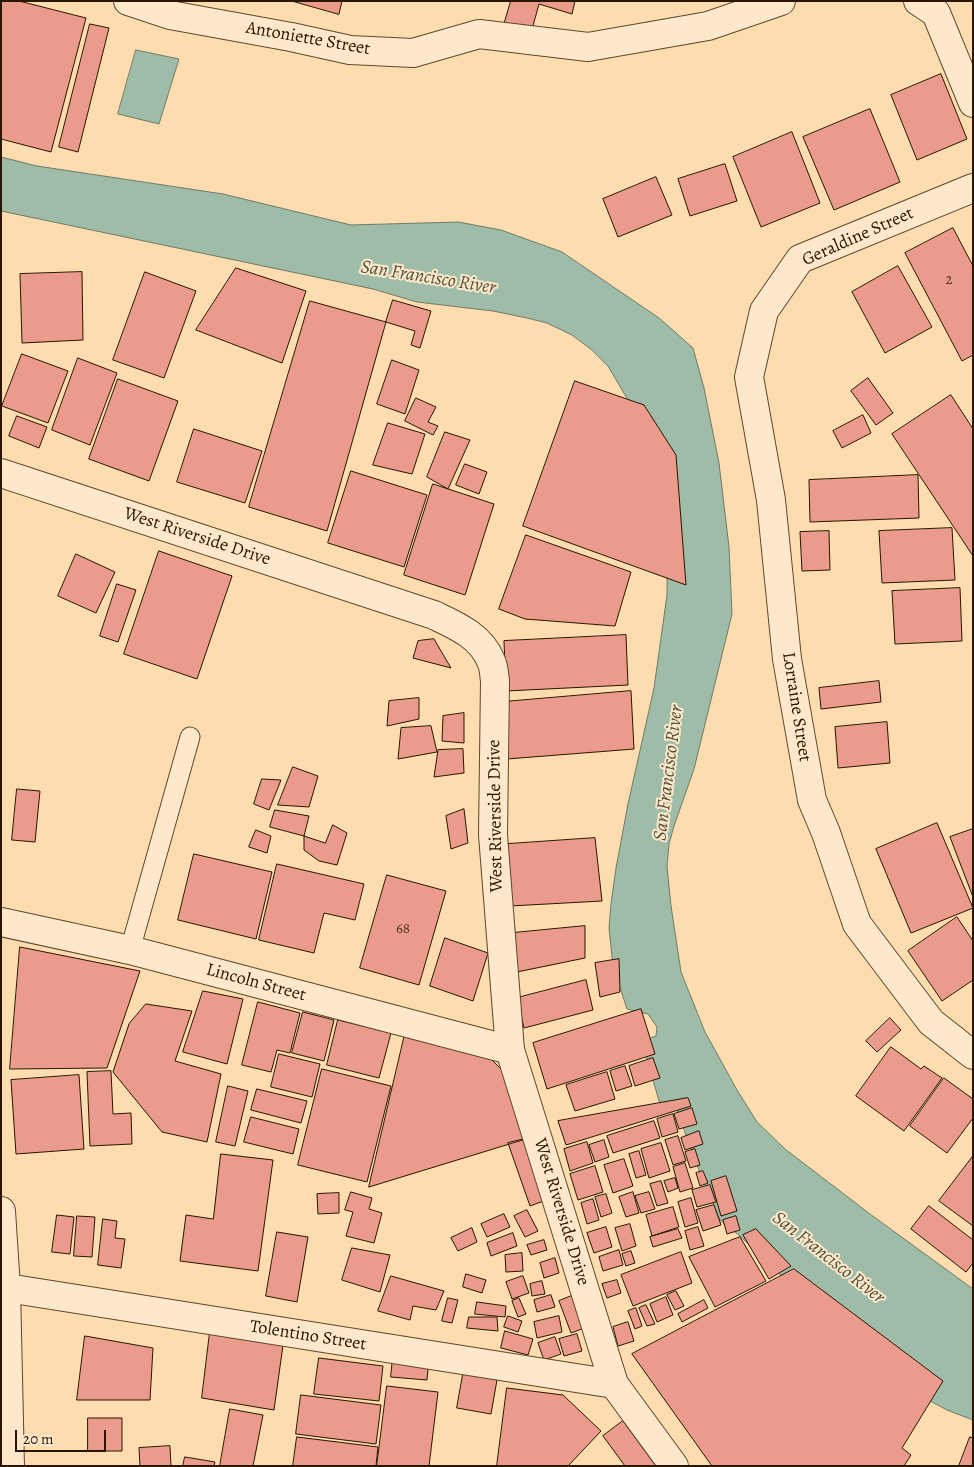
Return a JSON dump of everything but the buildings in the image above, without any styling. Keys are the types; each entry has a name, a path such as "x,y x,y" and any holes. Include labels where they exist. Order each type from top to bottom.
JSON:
{"street":[{"name":"Antoniette Street","path":"128,1 170,15 350,50 412,52 479,34 588,47 708,26 781,1"},
{"path":"918,1 936,14 973,103"},
{"name":"Geraldine Street","path":"764,310 800,259 971,192"},
{"name":"Lorraine Street","path":"764,310 749,377 771,500 787,659 812,800 826,833 857,924 931,1022 973,1054"},
{"name":"West Riverside Drive","path":"1,473 434,615 458,626 478,640 492,662 494,681 493,835 510,1050 614,1384 674,1466"},
{"name":"Lincoln Street","path":"1,922 130,950 510,1050"},
{"path":"1,1211 10,1466"},
{"name":"Tolentino Street","path":"4,1288 614,1384"}],"lane":[{"path":"130,950 190,737"}],"water":[{"path":"136,50 179,59 159,124 118,114"},
{"name":"San Francisco River","path":"1,157 37,166 223,194 351,225 458,222 501,230 562,252 659,318 693,348 704,388 719,463 729,547 732,614 694,769 669,844 667,867 681,972 705,1032 757,1122 785,1149 973,1289 973,1420 947,1410 917,1394 858,1347 740,1236 720,1220 694,1158 675,1104 661,1108 642,1041 656,1036 657,1027 648,1014 627,1009 613,966 609,928 616,868 654,688 667,595 668,489 645,429 608,366 592,350 572,335 547,323 493,311 417,302 373,289 1,211"}]}
